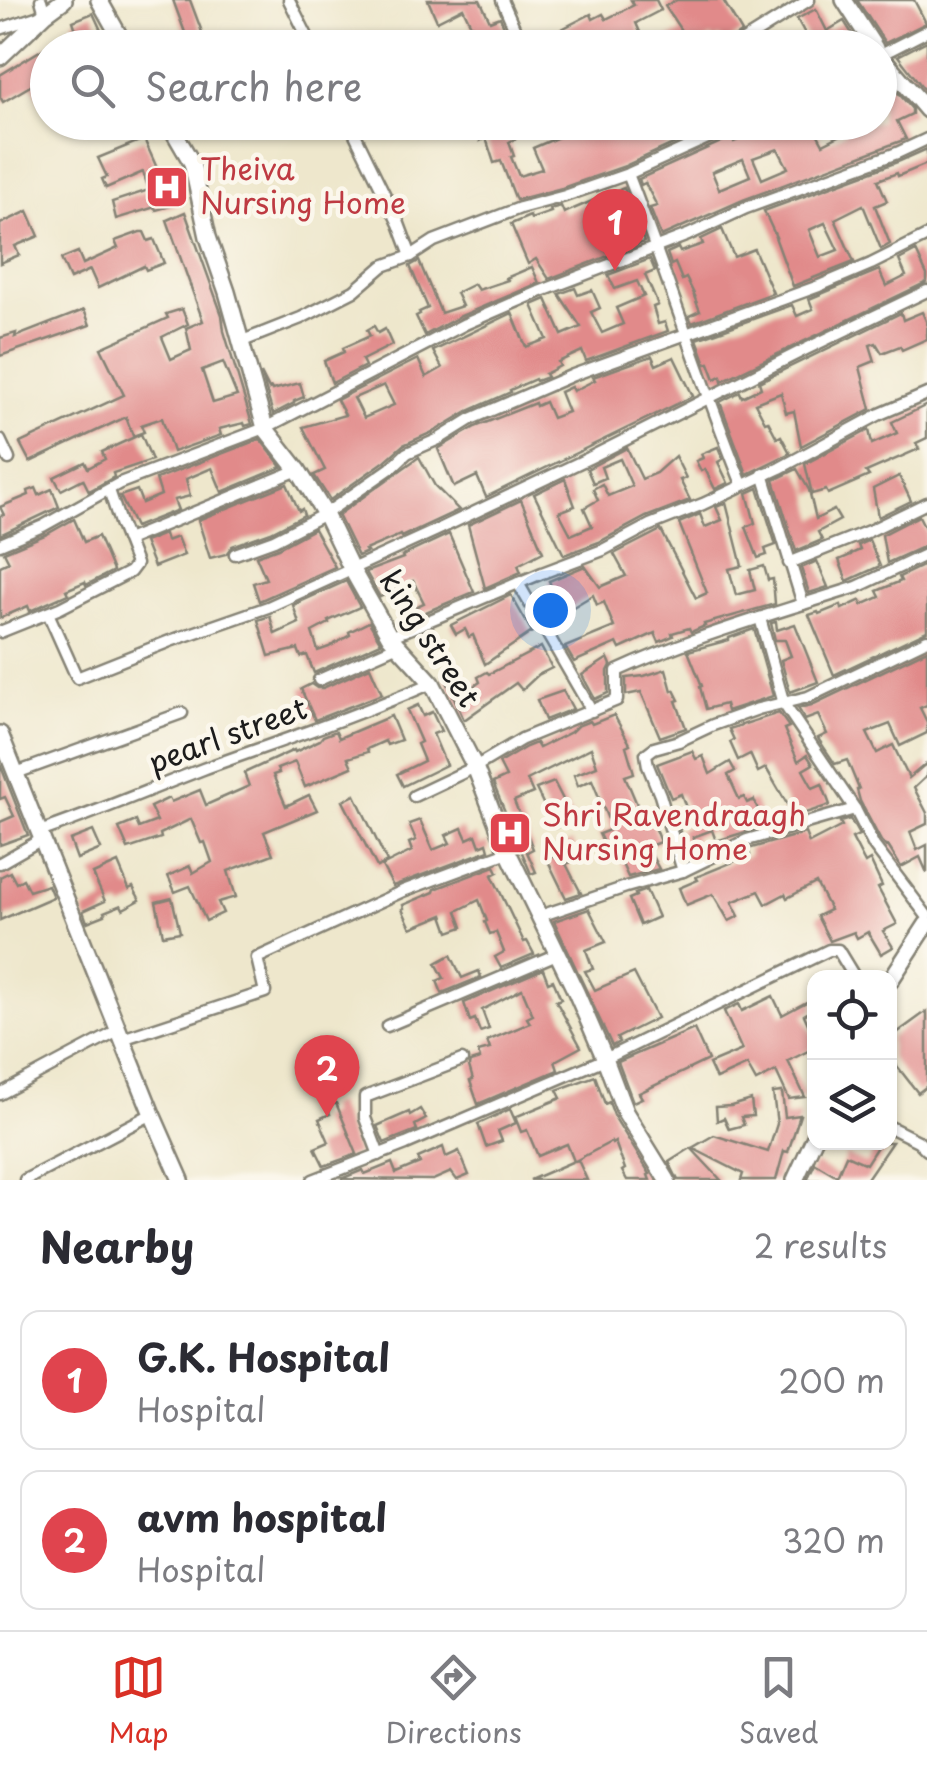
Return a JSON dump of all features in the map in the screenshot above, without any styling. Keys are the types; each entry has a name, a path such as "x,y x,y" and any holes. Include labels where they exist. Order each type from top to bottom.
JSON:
{"street":[{"path":"0,29 64,0"},
{"path":"98,0 116,30"},
{"path":"289,0 303,30"},
{"path":"502,0 515,30"},
{"path":"761,30 809,0"},
{"path":"844,0 863,30"},
{"path":"0,57 43,7"},
{"path":"897,46 927,31"},
{"path":"897,75 927,110"},
{"path":"0,544 171,462 265,428 465,324 746,208 927,139"},
{"name":"king street","path":"179,140 192,163 208,237 265,428 298,470 325,514 393,642 432,683 475,767 508,852 605,1059 625,1112 667,1180"},
{"path":"357,140 399,224 410,256"},
{"path":"240,342 301,318 354,291 383,266 434,241 520,208 628,174 703,140"},
{"path":"628,174 742,484"},
{"path":"235,554 274,540 325,514 407,453 440,439 471,419 573,375 836,279 927,236"},
{"path":"48,613 78,678 268,607 588,458 927,291"},
{"path":"319,680 518,583 603,550 650,525 703,504 927,394"},
{"path":"0,440 8,459"},
{"path":"127,540 298,470"},
{"path":"763,474 803,604"},
{"path":"0,632 130,572 136,564 110,490"},
{"path":"789,563 927,503"},
{"path":"414,796 522,739 617,700 617,671 712,632 856,587 927,554"},
{"path":"518,583 592,712"},
{"path":"760,618 784,704 855,808 874,846 927,920 896,970"},
{"path":"684,871 646,754 713,725 837,684 927,640"},
{"name":"pearl street","path":"0,863 40,835 432,683"},
{"path":"16,773 182,712"},
{"path":"0,734 181,1180"},
{"path":"540,916 684,871 747,840 855,808"},
{"path":"0,1094 120,1035 264,992 256,958 403,891 508,852"},
{"path":"313,1180 605,1059 829,950 838,950 850,970"},
{"path":"387,1026 557,954"},
{"path":"379,1155 364,1118 365,1097 462,1060"},
{"path":"25,1180 152,1114"},
{"path":"897,1130 927,1150"},
{"path":"795,1180 809,1150"}],"building":[{"path":"173,0 190,0 201,30 184,30"},
{"path":"428,0 480,0 490,21 500,17 505,30 473,30 463,8 437,21"},
{"path":"631,0 656,0 661,10 636,23 639,30 560,30 591,14 593,19 603,14 606,19 634,5"},
{"path":"677,0 723,0 741,30 681,30 665,6"},
{"path":"857,0 914,0 926,23 897,37 897,30 877,30"},
{"path":"816,9 826,30 803,30 797,19"},
{"path":"93,13 101,30 76,30 73,21"},
{"path":"844,21 850,30 829,30"},
{"path":"927,41 927,93 898,56"},
{"path":"30,57 30,86 3,102 0,75"},
{"path":"897,92 912,109 912,114 897,121"},
{"path":"897,121 906,139 743,200 661,236 650,208 657,206 639,179 725,140 821,140 823,144 831,140 897,140","holes":["778,149 788,168 762,179 753,158","743,159 750,176 719,189 712,172"]},
{"path":"144,140 161,177 172,173 182,203 116,219 112,202 149,190 143,172 106,188 102,179 107,177 98,158"},
{"path":"487,140 513,140 509,142 514,156 511,157 519,176 542,169 533,148 552,140 682,140 625,166 516,200 501,161 494,163"},
{"path":"927,149 927,164 878,180 887,201 875,206 890,244 881,249 863,205 835,219 854,262 793,286 764,211","holes":["825,223 838,250 820,257 809,230"]},
{"path":"624,188 644,242 549,279 536,259 528,264 511,224 561,206 564,213 592,201 595,208 622,197 619,190"},
{"path":"28,211 39,236 15,246 19,255 0,263 0,224"},
{"path":"185,212 222,315 252,424 219,429 221,435 173,452 162,418 141,425 144,432 133,436 126,417 30,462 20,443 124,395 101,348 182,309 188,324 162,337 171,359 191,350 186,328 203,321 167,220","holes":["223,362 237,396 213,403 202,370"]},
{"path":"722,229 734,257 754,249 773,293 692,323 689,316 700,311 695,296 675,263 671,265 667,253 703,244 701,239"},
{"path":"140,232 148,241 154,239 164,263 146,270 144,266 98,288 90,270 70,279 61,259 78,252 83,264 118,248 115,241"},
{"path":"916,251 927,282 722,381 721,376 715,379 709,363 706,364 697,339 792,305 797,316 813,309 809,299 879,270 886,286 906,276 899,260"},
{"path":"650,259 655,271 645,275 658,305 653,307 658,324 665,322 668,331 586,361 582,351 558,362 560,366 545,374 547,377 510,390 403,445 330,500 314,475 325,470 303,427 345,415 337,400 418,359 426,377 442,368 433,351 512,313 526,347 547,339 532,305 546,299 562,335 581,327 559,294 575,288 578,295 592,290 600,308 591,312 602,333 623,324 616,308 644,296 637,281 615,289 608,275","holes":["384,385 394,405 364,418 354,398"]},
{"path":"419,261 441,313 462,306 456,293 474,284 478,290 532,267 539,283 425,335 416,316 428,308 410,266"},
{"path":"84,310 90,325 0,356 0,338 16,333 15,337"},
{"path":"922,312 927,339 902,350 900,346 882,353 876,343 870,345 875,361 860,367 871,409 801,446 794,411 786,413 781,393 755,403 790,453 747,474 720,402 740,392 742,397 761,388 759,382 901,313 903,320"},
{"path":"374,326 378,333 385,329 392,345 362,360 365,366 332,383 324,361 370,336 367,330"},
{"path":"652,356 656,365 674,357 693,396 486,497 477,476 454,487 438,449 475,427 535,403 536,406 545,402 552,418 568,412 560,392 571,387 573,391 595,380 593,377"},
{"path":"261,373 272,390 300,383 304,397 273,414"},
{"path":"927,405 927,438 916,443 919,449 828,494 826,490 812,494 805,464 869,430 872,444 897,433 892,422"},
{"path":"141,434 152,460 113,473 114,477 89,491 83,479 61,490 54,477 85,462 88,468 105,459 102,452"},
{"path":"260,439 282,467 222,492 212,468 186,479 190,496 174,500 178,510 135,527 120,496 137,490 142,503 161,495 156,479"},
{"path":"718,447 723,459 718,462 728,483 715,489 696,461 703,458 701,454"},
{"path":"627,448 642,479 656,473 675,456 686,478 680,480 690,500 564,555 534,494 565,479 575,506 559,512 571,535 592,526 584,508 598,500 593,489 602,484 608,496 632,486 620,459 601,467 605,478 593,483 587,469"},
{"path":"419,457 435,486 459,510 358,556 338,515"},
{"path":"797,469 809,490 816,519 834,510 840,520 818,532 822,540 796,551 774,480"},
{"path":"899,476 911,501 878,517 873,489"},
{"path":"287,484 304,515 232,546 226,554 210,558 198,520"},
{"path":"36,488 39,495 52,489 59,507 0,535 0,516 4,515 0,507"},
{"path":"758,488 776,545 765,549 767,555 758,558 746,527 755,523 747,493"},
{"path":"521,500 543,552 518,565 521,572 485,588 468,525"},
{"path":"726,503 742,566 729,569 736,595 755,590 750,570 764,566 768,580 773,579 775,604 704,624 691,632 689,628 672,633 673,636 659,642 655,633 620,649 617,643 574,662 565,647 614,627 604,602 597,605 593,595 550,621 543,607 557,600 549,581 585,566 600,587 626,576 614,554 661,530 696,598 707,593 679,523 700,514 705,527 722,520 716,507"},
{"path":"919,516 927,532 927,545 887,563 882,535"},
{"path":"74,519 84,542 98,536 113,571 66,590 68,594 30,611 28,606 0,618 0,566 9,562 4,552"},
{"path":"314,529 335,567 259,601 253,583 266,579 256,556"},
{"path":"164,534 166,541 177,537 184,555 154,567 144,542"},
{"path":"449,534 474,592 409,619 406,611 424,603 413,581 380,597 366,572"},
{"path":"869,540 880,566 847,581 839,560 860,550 858,545"},
{"path":"817,561 828,587 809,593 801,568"},
{"path":"924,565 927,631 834,675 809,615 841,605 842,609 861,600 862,605 880,597 877,591"},
{"path":"346,581 360,607 312,632 318,651 369,622 381,643 314,673 307,655 301,657 298,649 269,656 258,620 270,616 275,634 299,623 293,605"},
{"path":"511,595 532,632 485,664 473,635 469,637 465,629 456,634 451,625"},
{"path":"776,622 777,630 795,624 818,682 790,692 781,660 791,656 785,640 775,640 771,623"},
{"path":"754,629 773,696 727,711 725,704 706,709 688,651"},
{"path":"541,647 552,668 522,690 516,683 464,720 444,675 456,670 464,693 480,682 478,677"},
{"path":"927,650 927,705 920,708 927,733 900,746 890,724 867,733 877,753 893,745 909,778 927,763 927,776 914,788 927,813 927,824 910,832 917,850 927,845 927,873 920,857 901,867 881,841 860,801 847,760 835,764 819,740 827,734 818,715 805,720 798,708 812,705"},
{"path":"608,658 608,693 595,699 582,675"},
{"path":"370,667 382,694 315,720 301,689 311,684 323,688"},
{"path":"666,669 686,728 660,737 641,692 626,695 626,678"},
{"path":"563,691 573,709 545,720 537,700"},
{"path":"418,705 423,716 432,712 441,731 433,734 446,765 403,786 397,774 424,761 417,744 421,742 407,710"},
{"path":"779,713 789,727 784,729 798,761 807,755 813,764 803,770 813,788 822,784 830,805 784,820 781,813 790,809 766,768 758,772 750,754 738,760 729,729"},
{"path":"614,715 630,744 626,746 634,773 625,776 644,821 651,819 660,842 647,847 659,869 628,877 612,842 604,845 599,834 612,829 592,780 578,786 574,775 597,766 591,748 527,780 533,793 514,801 533,849 527,852 536,872 531,874 493,783 506,777 499,763 526,747 536,743 539,748 577,726"},
{"path":"391,716 401,740 387,745 385,741 348,758 352,767 305,787 295,762 277,769 279,773 273,775 286,806 309,795 317,810 264,832 273,854 228,871 236,897 218,902 223,913 206,921 190,886 175,892 168,876 190,866 193,873 212,862 191,819 160,834 161,838 128,849 119,828 136,821 139,828 157,821 150,807 200,790 206,805 249,786 244,773 323,736 336,731 339,738"},
{"path":"692,751 696,759 703,756 710,774 730,762 735,771 728,775 739,799 744,797 747,803 754,800 765,826 716,841 712,830 693,837 697,846 686,850 679,829 692,824 681,794 671,798 657,764"},
{"path":"0,764 28,835 0,845 0,822 14,816 5,797 0,799"},
{"path":"554,782 573,819 555,828 536,789"},
{"path":"355,795 387,862 377,867 343,801"},
{"path":"850,819 859,835 852,838 865,863 870,860 882,886 878,888 897,924 883,931 893,947 881,954 868,932 857,938 854,932 830,941 817,916 830,910 816,883 766,904 759,891 732,902 739,916 729,921 713,894 686,905 679,888 750,855 748,849 805,833 809,843"},
{"path":"420,820 433,850 450,843 446,835 462,828 467,839 476,835 480,846 487,843 489,850 393,886 382,866 412,851 409,843 416,840 409,824"},
{"path":"93,831 101,849 77,859 70,840"},
{"path":"572,842 579,859 566,864 581,893 566,898 547,859 558,855 556,849"},
{"path":"118,863 129,889 133,887 140,900 87,922 83,911 105,901 93,874"},
{"path":"495,866 498,872 492,875 524,942 534,954 501,968 495,957 504,952 496,932 490,934 479,900 457,911 463,927 449,932 443,915 411,928 403,905"},
{"path":"10,872 16,883 23,879 29,891 48,885 53,897 0,920 0,877"},
{"path":"646,890 658,917 640,925 629,899"},
{"path":"172,898 180,932 163,935 156,902"},
{"path":"589,909 606,942 586,950 593,969 585,971 595,990 634,973 657,1018 617,1038 619,1042 612,1046 554,921"},
{"path":"451,955 462,978 479,971 481,977 442,993 437,981 444,978 436,963"},
{"path":"543,969 548,982 553,980 561,999 556,1001 581,1047 555,1061 558,1070 478,1104 470,1081 470,1062 480,1059 478,1052 490,1049 487,1041 530,1023 527,1018 533,1015 522,989 482,1010 489,1029 480,1032 475,1019 470,1021 464,1003"},
{"path":"773,996 782,1015 807,1002 807,1052 788,1061 805,1097 789,1099 776,1071 756,1081 747,1065 716,1079 709,1064 742,1050 724,1011 739,1004 742,1011"},
{"path":"927,1011 927,1086 918,1093 897,1066 897,1033"},
{"path":"694,1029 708,1060 639,1093 642,1098 633,1102 618,1062"},
{"path":"595,1076 605,1104 609,1102 650,1180 627,1180 615,1142 611,1142 575,1161 578,1160 587,1180 530,1180 574,1161 567,1144 538,1156 527,1130 521,1132 515,1117 561,1098 557,1090"},
{"path":"782,1092 785,1117 800,1115 776,1180 741,1180 743,1174 692,1148 714,1135 768,1152 777,1124 773,1093"},
{"path":"751,1100 753,1116 741,1117 744,1125 729,1129 724,1118 717,1121 716,1107"},
{"path":"336,1103 357,1154 324,1166 315,1148 329,1142 319,1119 330,1114 327,1107"},
{"path":"420,1109 426,1119 415,1125 417,1130 384,1143 377,1126"},
{"path":"510,1109 516,1123 498,1131 502,1141 486,1147 478,1124"},
{"path":"443,1147 446,1157 459,1151 469,1175 457,1180 451,1172 433,1180 341,1179 392,1163 396,1173"},
{"path":"691,1148 721,1180 678,1180 669,1162"},
{"path":"875,1150 887,1150 866,1180 807,1180 815,1163 837,1176 846,1155 866,1164"}],"place":[{"name":"Theiva Nursing Home","path":"167,187"},
{"name":"G.K. Hospital","path":"615,271"},
{"name":"Shri Ravendraagh Nursing Home","path":"510,833"},
{"name":"avm hospital","path":"327,1117"}]}
